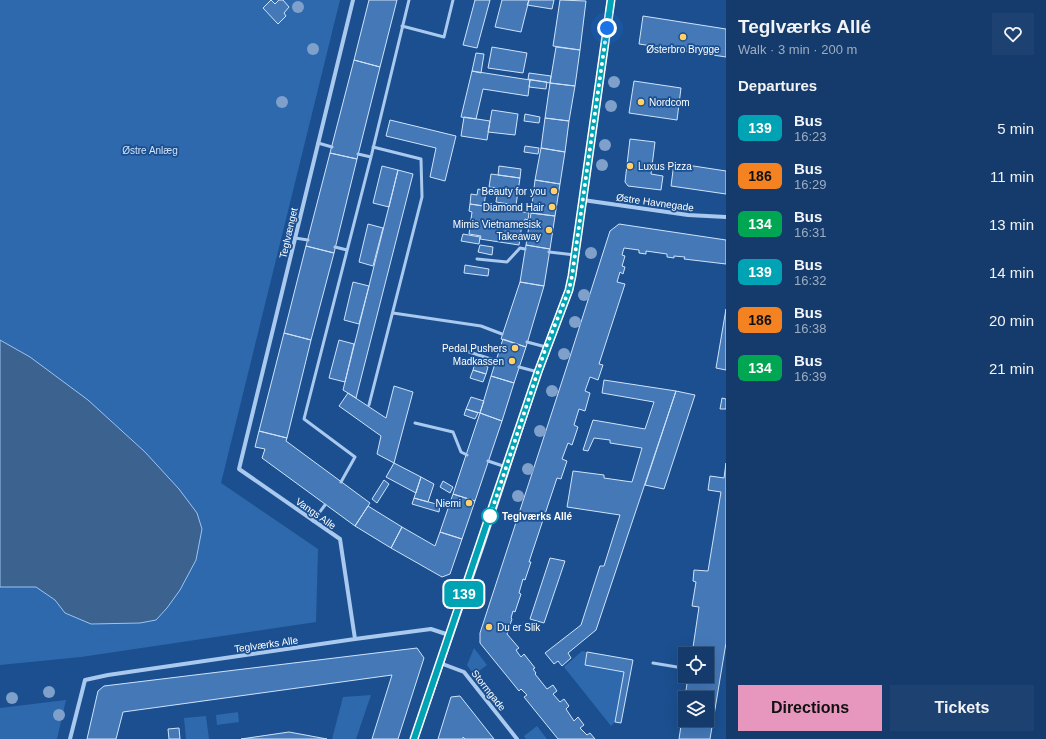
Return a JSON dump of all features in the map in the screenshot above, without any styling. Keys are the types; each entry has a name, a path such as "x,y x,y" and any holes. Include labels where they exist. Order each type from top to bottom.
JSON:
{"street":[{"name":"Teglvænget","path":"239,469 353,0"},
{"path":"414,739 546,347 569,290 611,0"},
{"name":"Østre Havnegade","path":"582,200 688,215 726,217"},
{"name":"Vangs Alle","path":"239,469 340,539 355,639"},
{"name":"Teglværks Alle","path":"70,739 85,680 108,675 431,629 450,634"},
{"name":"Stormgade","path":"440,663 464,672 517,739"}],"lane":[{"path":"341,482 354,457 304,419 371,157 409,0"},
{"path":"402,26 444,37 453,0"},
{"path":"318,143 332,147"},
{"path":"369,405 422,197 421,159 373,146"},
{"path":"358,154 371,157"},
{"path":"295,238 308,240"},
{"path":"335,247 347,250"},
{"path":"477,260 507,262 520,248 525,249"},
{"path":"549,252 575,255"},
{"path":"393,314 481,326 502,334"},
{"path":"527,342 546,347"},
{"path":"457,348 497,361"},
{"path":"519,367 538,372"},
{"path":"415,423 453,432 461,452 467,455"},
{"path":"488,461 506,467"},
{"path":"313,521 325,505"},
{"path":"653,663 677,667"}],"green space":[{"name":"Østre Anlæg","path":"0,0 340,0 221,483 318,549 316,622 81,657 0,665"},
{"path":"474,648 487,665 474,675 467,665"},
{"path":"582,651 587,652 585,665 624,672 615,722 611,726 564,667"},
{"path":"371,695 356,739 332,739 343,697"},
{"path":"66,700 57,739 0,739 0,708"},
{"path":"238,712 239,722 217,725 216,715"},
{"path":"206,716 209,739 186,739 184,718"},
{"path":"537,726 547,739 526,739 524,736"}],"shaded area":[{"path":"0,340 30,357 88,400 145,452 179,489 197,513 202,529 196,560 180,590 156,620 140,623 91,624 65,613 55,600 36,587 0,587"}],"building":[{"path":"271,0 275,4 279,0 283,0 289,7 284,13 286,16 278,24 263,8"},
{"path":"369,0 397,0 380,67 354,60"},
{"path":"475,0 490,0 477,48 463,45"},
{"path":"502,0 529,0 521,32 495,27"},
{"path":"529,0 554,0 552,9 527,5"},
{"path":"560,0 586,1 580,50 553,46"},
{"name":"Østerbro Brygge","path":"643,16 726,29 726,57 639,44"},
{"path":"492,47 527,53 523,73 488,68"},
{"path":"556,47 580,50 575,86 550,83"},
{"path":"476,53 484,54 481,73 472,71"},
{"path":"354,60 380,67 357,159 330,153"},
{"path":"472,71 530,80 528,96 483,89 476,119 461,117"},
{"path":"529,73 551,76 550,83 528,79"},
{"path":"530,80 547,82 546,89 529,87"},
{"path":"634,81 681,88 677,120 629,113"},
{"path":"550,83 575,86 569,121 545,118"},
{"path":"492,110 518,114 515,135 488,132"},
{"path":"525,114 540,117 539,123 524,121"},
{"path":"464,117 490,121 487,140 461,136"},
{"path":"545,118 569,121 565,152 541,148"},
{"path":"390,120 456,136 445,181 430,177 436,148 386,136"},
{"path":"630,139 655,142 651,174 663,176 661,190 628,186 625,182"},
{"path":"525,146 539,148 538,154 524,152"},
{"path":"541,148 565,152 560,184 535,180"},
{"path":"330,153 357,159 334,253 306,246"},
{"path":"674,163 726,171 726,194 671,186"},
{"path":"382,166 398,170 389,207 373,203"},
{"path":"499,166 521,169 520,178 498,175"},
{"path":"398,170 413,174 356,398 343,390"},
{"path":"491,174 520,178 516,205 496,202 498,188 489,187"},
{"path":"535,180 560,184 555,216 531,213"},
{"path":"478,189 486,191 484,206 470,204 471,194 477,195"},
{"path":"470,204 529,213 528,220 525,219 524,225 522,224 519,245 480,239 481,236 469,234 472,212 469,211"},
{"path":"531,213 555,216 550,249 526,245"},
{"path":"368,224 383,228 373,266 359,262"},
{"path":"619,224 726,240 726,264 684,259 685,257 667,257 667,254 646,251 646,254 639,253 639,250 624,248 622,255 625,256 622,266 625,267 623,274 620,272 617,282 625,284 599,364 603,365 598,380 590,377 585,391 590,393 585,411 579,409 574,425 578,427 572,445 568,443 562,459 567,461 561,479 557,478 529,562 531,562 525,580 523,579 519,593 521,594 515,612 513,611 507,634 519,648 516,650 521,657 524,654 535,668 533,669 536,673 535,674 547,689 553,685 557,691 553,694 560,702 564,699 569,706 566,709 574,721 578,717 584,725 580,728 587,735 590,733 595,739 558,739 524,697 527,695 521,689 519,691 480,643 480,633 610,231"},
{"path":"463,234 480,237 479,244 461,241"},
{"path":"480,245 493,247 492,255 478,252"},
{"path":"526,245 550,249 544,286 520,282"},
{"path":"306,246 334,253 311,340 284,333"},
{"path":"465,265 489,269 488,276 464,273"},
{"path":"353,282 369,286 359,324 344,320"},
{"path":"520,282 544,286 526,347 501,339"},
{"path":"726,309 726,370 716,368"},
{"path":"284,333 311,340 287,438 259,431"},
{"path":"503,339 526,347 514,383 491,376"},
{"path":"339,340 354,344 345,382 329,378"},
{"path":"475,363 488,367 486,374 473,370"},
{"path":"473,370 486,374 483,382 470,378"},
{"path":"491,376 514,383 502,421 480,413"},
{"path":"604,380 676,391 596,630 568,653 571,658 562,666 558,661 554,664 545,653 581,625 600,566 604,566 620,515 567,507 573,471 604,475 604,478 632,482 642,448 610,443 610,440 594,438 588,451 583,450 593,420 645,429 654,402 602,393"},
{"path":"394,386 413,392 394,463 377,454 381,436 339,406 348,393 386,418"},
{"path":"676,391 695,395 664,489 645,485"},
{"path":"471,397 484,401 480,413 466,409"},
{"path":"722,398 726,399 726,409 720,409"},
{"path":"466,409 478,413 475,419 464,415"},
{"path":"480,413 502,421 475,501 453,494"},
{"path":"259,431 287,438 286,441 370,503 355,526 262,458 265,449 255,447"},
{"path":"394,463 421,477 416,493 386,477"},
{"path":"726,463 726,643 714,715 714,691 686,691 687,683 714,683 714,647 693,647 699,607 692,606 696,582 693,581 694,570 708,571 721,492 708,490 710,476 724,478"},
{"path":"421,477 434,484 428,502 414,498"},
{"path":"384,480 389,484 377,503 372,499"},
{"path":"443,481 453,487 450,493 440,487"},
{"path":"453,494 475,501 462,539 440,532"},
{"path":"414,498 440,505 439,512 412,504"},
{"path":"368,506 402,527 391,548 355,526"},
{"path":"402,527 435,546 440,532 462,539 450,574 442,577 391,548"},
{"path":"550,558 565,561 544,623 530,619"},
{"path":"417,648 424,658 398,739 372,739 392,675 123,712 116,739 87,739 98,691 104,686"},
{"path":"587,652 633,660 621,723 615,722 624,672 585,665"},
{"path":"460,696 494,739 465,739 463,737 463,739 438,739 451,697"},
{"path":"681,727 712,727 710,739 679,739"},
{"path":"179,728 180,739 169,739 168,729"},
{"path":"289,732 327,739 241,739"}],"bus line":[{"name":"139","path":"414,739 482,542 546,347 569,290 611,0"}],"place":[{"name":"Østerbro Brygge","path":"683,37"},
{"name":"Nordcom","path":"641,102"},
{"name":"Luxus Pizza","path":"630,166"},
{"name":"Beauty for you","path":"554,191"},
{"name":"Diamond Hair","path":"552,207"},
{"name":"Mimis Vietnamesisk Takeaway","path":"549,230"},
{"name":"Pedal Pushers","path":"515,348"},
{"name":"Madkassen","path":"512,361"},
{"name":"Niemi","path":"469,503"},
{"name":"Teglværks Allé","path":"490,516"},
{"name":"Du er Slik","path":"489,627"}],"route":[{"path":"490,516 546,347 569,290 607,28"}]}
